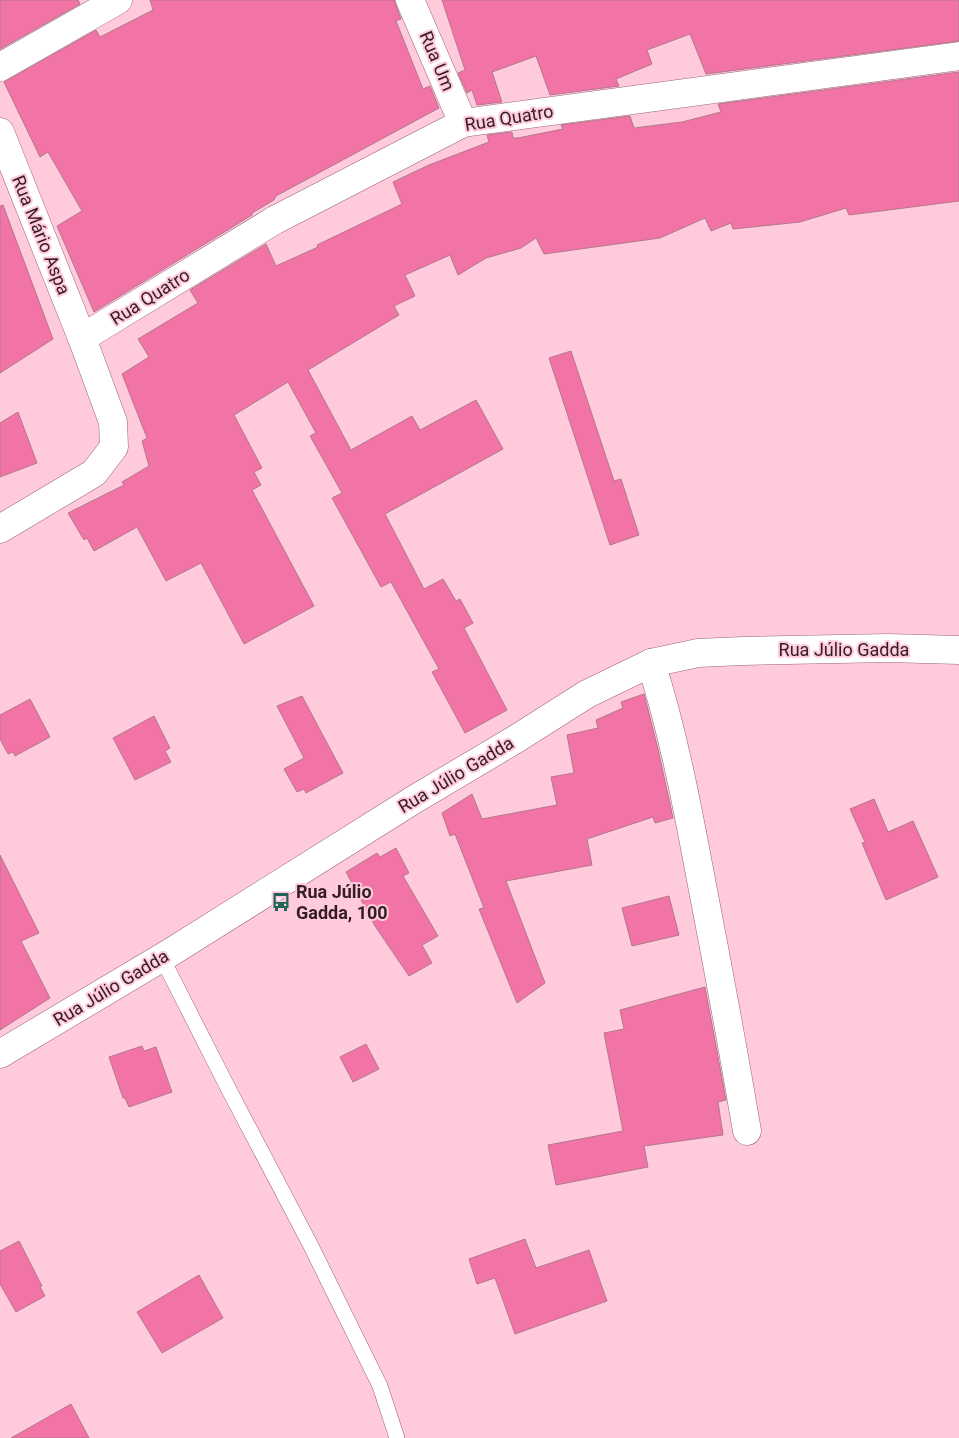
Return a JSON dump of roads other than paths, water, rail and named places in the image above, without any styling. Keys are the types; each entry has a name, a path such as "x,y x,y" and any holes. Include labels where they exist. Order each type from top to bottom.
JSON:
{"street":[{"path":"0,67 118,0"},
{"name":"Rua Um","path":"410,0 463,123"},
{"name":"Rua Quatro","path":"82,338 275,220 463,123 959,56"},
{"name":"Rua Mário Aspa","path":"0,132 82,338 113,422 114,447 94,473 0,529"},
{"name":"Rua Júlio Gadda","path":"0,1054 162,958 415,799 587,694 651,662 698,653 743,651 888,648 959,650"},
{"path":"651,662 690,823 747,1131"}],"lane":[{"path":"162,958 310,1244 380,1386 397,1438"}],"place":[{"name":"Rua Júlio Gadda, 100","path":"281,902"}]}
